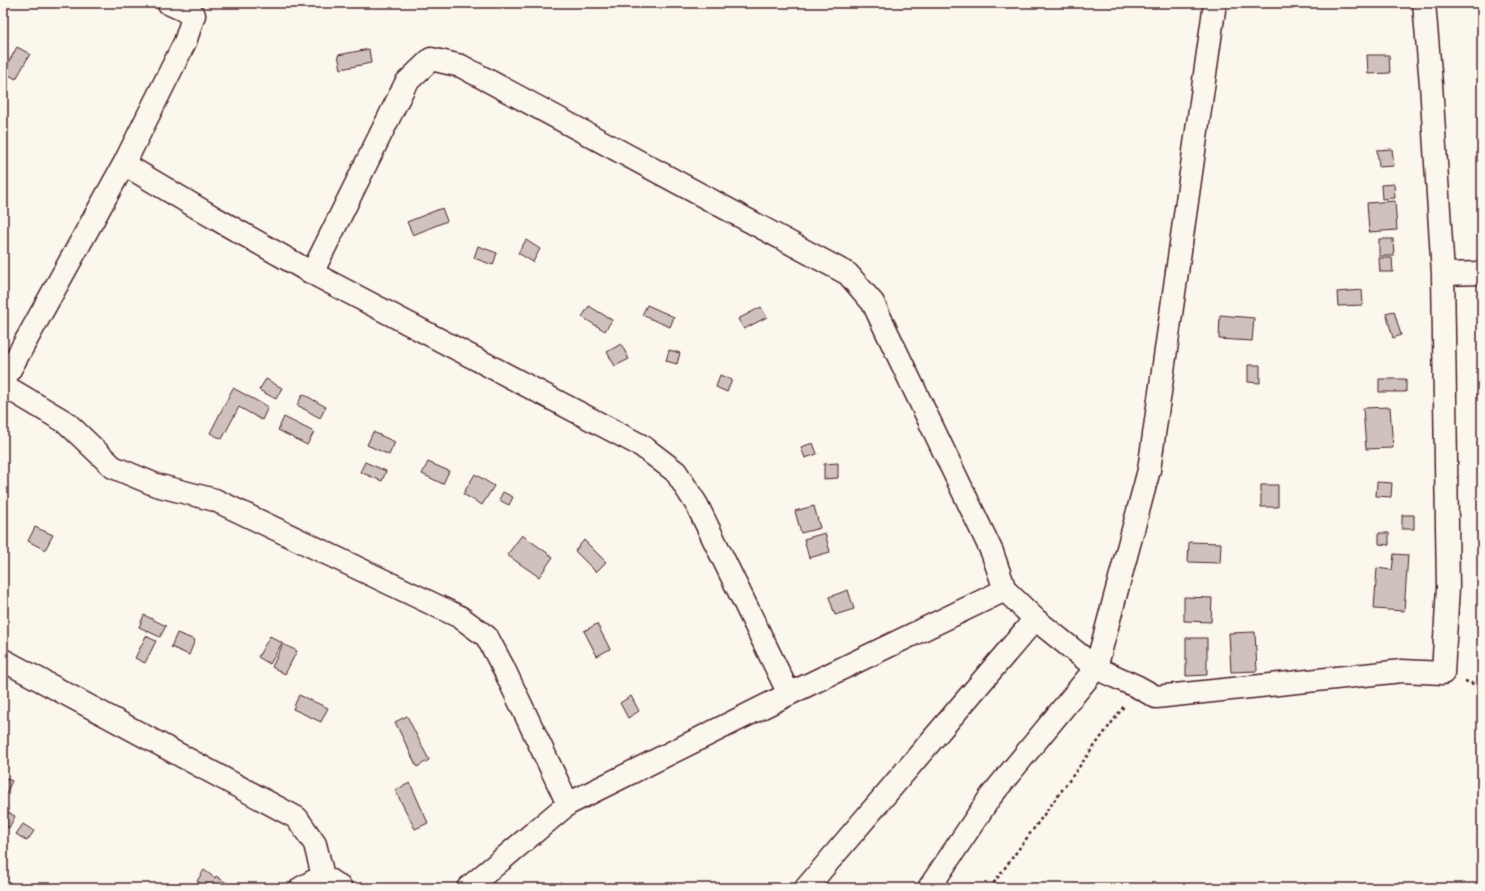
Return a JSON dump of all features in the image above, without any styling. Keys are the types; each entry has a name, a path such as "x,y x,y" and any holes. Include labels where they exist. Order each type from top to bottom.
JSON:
{"street":[{"path":"3,382 124,164 185,42 194,15 168,3"},
{"path":"929,888 991,796 1096,668 1149,470 1215,3"},
{"path":"312,274 406,83 431,59 460,66 848,274 873,303 992,552 1005,590 1035,619 1096,668 1156,697 1402,671 1443,673 1448,586 1444,274 1424,3"},
{"path":"124,164 312,274 642,446 676,472 698,506 789,694"},
{"path":"1444,274 1482,273"},
{"path":"3,385 67,423 113,467 156,485 215,500 460,617 487,637 503,667 568,804"},
{"path":"468,888 568,804 789,694 1005,590"},
{"path":"806,888 1035,619"},
{"path":"3,660 297,818 315,844 323,876 341,888"},
{"path":"301,888 323,876"}],"path":[{"path":"990,888 1138,687"}],"building":[{"path":"17,47 30,54 16,79 3,72"},
{"path":"369,49 371,63 341,69 338,55"},
{"path":"1367,55 1389,55 1390,73 1368,74"},
{"path":"1392,149 1394,166 1379,167 1377,150"},
{"path":"1394,184 1395,198 1382,199 1381,185"},
{"path":"1395,201 1397,230 1369,232 1367,203"},
{"path":"442,208 447,221 413,235 407,222"},
{"path":"1379,239 1393,239 1394,256 1379,256"},
{"path":"526,240 540,249 533,262 518,253"},
{"path":"478,246 497,253 493,265 474,258"},
{"path":"1379,258 1392,258 1393,272 1380,272"},
{"path":"1362,290 1363,305 1338,306 1337,292"},
{"path":"647,305 674,317 670,327 642,315"},
{"path":"589,306 612,320 605,331 582,317"},
{"path":"761,307 767,317 744,329 738,319"},
{"path":"1394,311 1401,335 1393,338 1386,313"},
{"path":"1220,315 1254,318 1252,341 1219,339"},
{"path":"621,344 629,359 615,366 607,352"},
{"path":"669,350 680,353 677,364 666,361"},
{"path":"1248,365 1260,365 1260,383 1248,382"},
{"path":"720,375 732,380 727,392 716,387"},
{"path":"266,379 282,388 276,399 259,390"},
{"path":"1379,379 1406,379 1406,392 1379,392"},
{"path":"233,388 268,407 262,420 239,407 222,439 210,433"},
{"path":"303,394 326,407 320,418 297,405"},
{"path":"1390,407 1393,448 1366,449 1363,408"},
{"path":"284,417 314,432 307,445 278,430"},
{"path":"373,432 395,442 389,455 367,445"},
{"path":"813,443 817,454 805,458 801,447"},
{"path":"365,462 386,471 382,481 360,472"},
{"path":"428,462 449,471 443,484 422,474"},
{"path":"838,463 838,478 824,479 824,464"},
{"path":"475,474 494,486 482,505 463,494"},
{"path":"1377,482 1392,483 1391,497 1376,496"},
{"path":"1261,485 1278,485 1278,507 1261,507"},
{"path":"503,492 513,497 509,505 499,500"},
{"path":"814,506 820,528 801,533 795,511"},
{"path":"1402,515 1414,515 1414,529 1402,529"},
{"path":"35,527 53,535 45,550 28,541"},
{"path":"825,533 830,552 809,558 804,539"},
{"path":"1379,533 1389,533 1389,545 1379,544"},
{"path":"522,535 553,557 539,577 507,555"},
{"path":"584,540 606,562 596,572 575,551"},
{"path":"1189,542 1221,543 1220,563 1188,562"},
{"path":"1394,554 1408,555 1404,611 1374,609 1377,568 1392,570"},
{"path":"848,590 854,609 835,615 829,597"},
{"path":"1184,597 1212,598 1211,622 1184,621"},
{"path":"144,615 166,626 160,637 139,627"},
{"path":"597,624 610,649 597,656 584,631"},
{"path":"1255,632 1257,671 1231,672 1229,633"},
{"path":"177,633 195,640 189,655 171,647"},
{"path":"146,636 156,641 145,663 135,658"},
{"path":"270,636 282,643 270,664 258,657"},
{"path":"1186,638 1207,638 1207,675 1186,676"},
{"path":"283,644 297,651 285,674 272,667"},
{"path":"299,695 328,708 321,722 293,709"},
{"path":"631,696 639,711 628,718 620,703"},
{"path":"407,716 429,760 417,767 395,722"},
{"path":"3,777 12,781 6,794 3,793"},
{"path":"410,783 428,823 415,829 395,790"},
{"path":"3,810 15,816 9,828 3,825"},
{"path":"23,824 34,831 27,841 16,834"},
{"path":"204,870 215,878 216,876 234,888 205,888 197,881"},
{"path":"101,884 108,888 98,888"}]}
